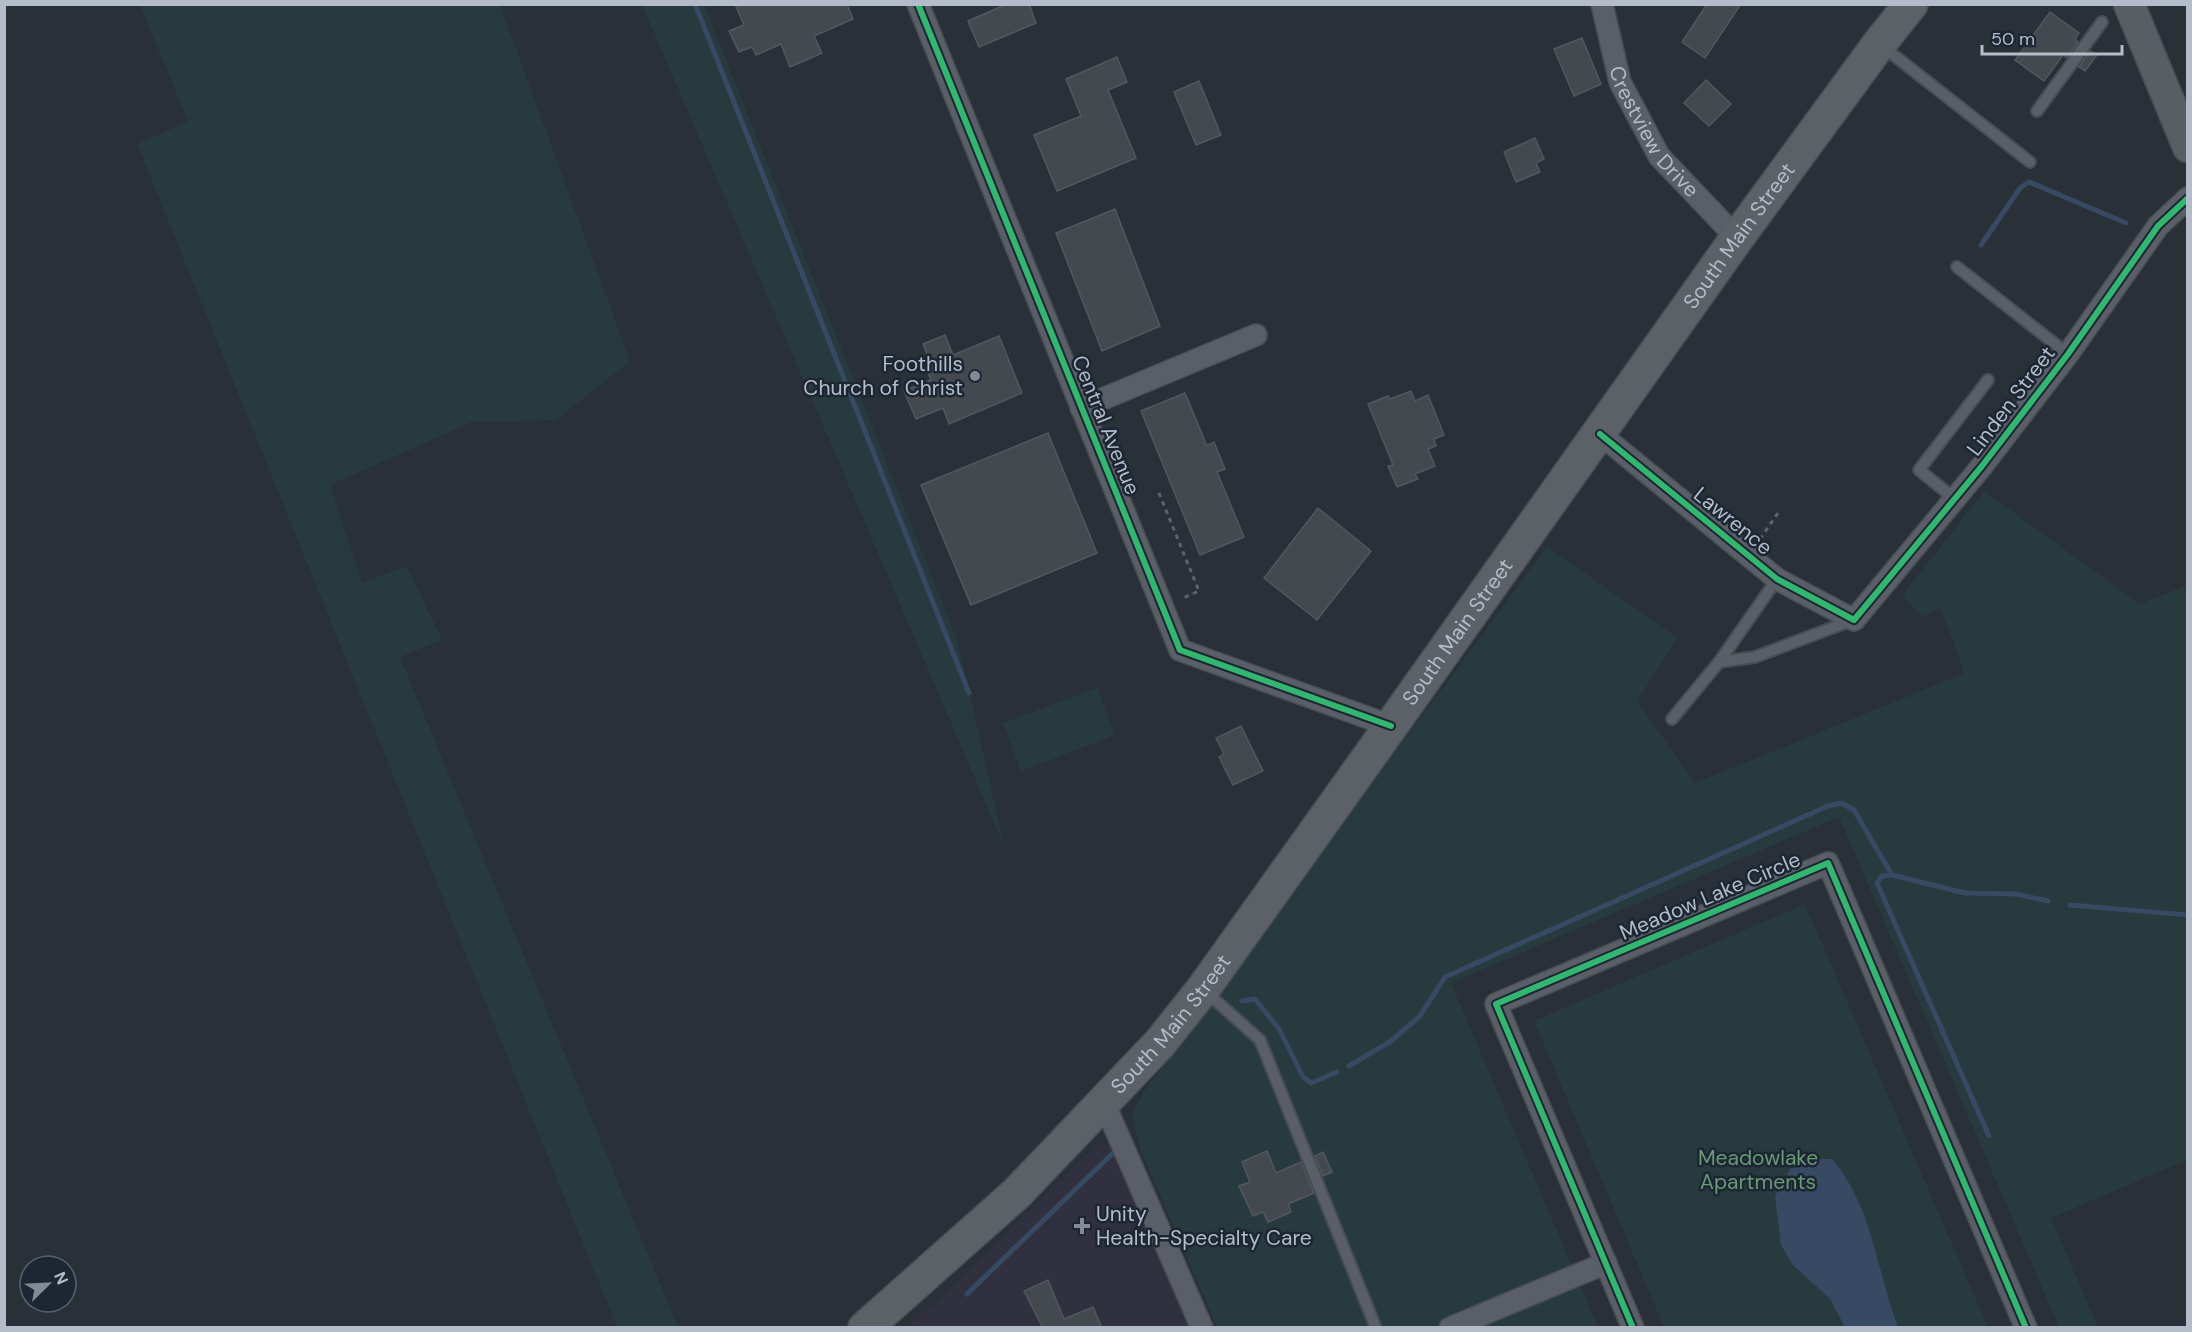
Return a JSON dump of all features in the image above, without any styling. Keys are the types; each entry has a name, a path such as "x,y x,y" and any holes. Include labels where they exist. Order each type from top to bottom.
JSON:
{"main road":[{"name":"South Main Street","path":"865,1328 1017,1193 1160,1043 1203,988 1391,726 1737,238 1879,44 1911,4"}],"street":[{"name":"Central Avenue","path":"918,4 1180,650 1391,726"},
{"name":"Crestview Drive","path":"1602,4 1620,82 1659,156 1737,238"},
{"path":"2129,4 2187,147"},
{"name":"Linden Street","path":"1854,620 1955,499 2068,354 2158,226 2187,198"},
{"path":"1082,408 1256,335"},
{"name":"Lawrence","path":"1600,434 1777,579 1854,620"},
{"name":"Meadow Lake Circle","path":"1633,1328 1496,1004 1828,863 2026,1328"},
{"path":"1104,1103 1202,1328"},
{"path":"1450,1328 1606,1263"}],"lane":[{"path":"2037,111 2102,22"},
{"path":"1879,44 2030,162"},
{"path":"1957,267 2068,354"},
{"path":"1955,499 1919,470 1988,380"},
{"path":"1671,719 1719,662 1777,579"},
{"path":"1719,662 1755,657 1854,620"},
{"path":"1203,988 1260,1040 1376,1328"}],"path":[{"path":"1159,493 1199,591 1183,598"},
{"path":"1757,543 1778,513"}],"shaded area":[{"name":"Unity Health-Specialty Care","path":"1098,1143 1114,1146 1193,1328 904,1328 942,1297"}],"green space":[{"path":"140,5 500,5 630,361 556,420 472,422 330,485 362,583 407,566 442,640 400,657 678,1327 617,1327 137,144 188,121"},
{"path":"642,5 704,5 958,642 1004,846"},
{"path":"1984,491 2140,604 2187,585 2187,1160 2051,1218 2098,1327 2059,1327 1839,817 1451,983 1598,1327 1217,1327 1140,1148 1132,1115 1143,1093 1547,547 1678,638 1637,701 1695,783 1965,673 1940,607 1922,617 1903,595"},
{"path":"1097,688 1115,735 1021,771 1003,723"},
{"name":"Meadowlake Apartments","path":"1805,904 1988,1327 1664,1327 1534,1021"}],"water":[{"path":"1813,1159 1832,1159 1856,1197 1865,1218 1898,1327 1845,1327 1830,1299 1793,1265 1781,1245 1775,1196 1790,1169"}],"building":[{"path":"735,4 847,4 853,19 814,36 822,53 790,67 781,44 756,55 752,47 739,52 729,31 744,25"},
{"path":"1007,4 1029,4 1036,23 979,47 968,21"},
{"path":"1707,4 1741,4 1705,58 1682,42"},
{"path":"2050,12 2079,33 2075,39 2078,42 2067,58 2063,55 2044,81 2015,60"},
{"path":"1582,38 1601,84 1574,96 1554,49"},
{"path":"2090,51 2097,55 2085,71 2079,67"},
{"path":"1117,57 1127,82 1108,90 1136,158 1057,191 1034,135 1081,116 1066,79"},
{"path":"1706,80 1731,104 1709,126 1684,103"},
{"path":"1199,81 1221,135 1196,145 1174,92"},
{"path":"1535,138 1544,159 1536,163 1540,172 1516,182 1504,152"},
{"path":"1115,209 1160,326 1102,351 1056,233"},
{"path":"945,335 953,355 999,336 1022,393 949,424 943,408 916,419 904,391 931,380 925,366 931,364 923,344"},
{"path":"1411,391 1415,401 1428,395 1444,435 1434,439 1436,446 1428,449 1435,466 1415,474 1418,479 1397,487 1388,466 1393,465 1368,404 1388,396 1390,399"},
{"path":"1185,393 1207,446 1214,442 1225,469 1217,472 1244,537 1200,555 1141,411"},
{"path":"1048,433 1097,553 971,605 921,485"},
{"path":"1318,508 1371,551 1317,620 1264,578"},
{"path":"1241,726 1263,771 1233,785 1219,757 1224,754 1216,738"},
{"path":"1267,1151 1276,1173 1301,1162 1314,1193 1288,1204 1291,1212 1268,1222 1263,1212 1253,1216 1239,1186 1250,1182 1242,1162"},
{"path":"1323,1152 1332,1172 1323,1176 1315,1156"},
{"path":"1048,1280 1064,1319 1093,1307 1102,1328 1043,1328 1024,1291"}],"waterway":[{"path":"695,4 969,693"},
{"path":"1981,245 2020,188 2029,182 2126,223"},
{"path":"1349,1066 1391,1041 1420,1016 1445,977 1828,806 1841,803 1854,810 1892,875"},
{"path":"1989,1136 1877,883 1882,876 1892,875 1965,893 2016,894 2048,901"},
{"path":"2070,905 2188,915"},
{"path":"1242,1001 1255,999 1279,1029 1303,1077 1311,1083 1337,1072"},
{"path":"967,1294 1112,1154"}],"cycle path":[{"path":"918,4 1180,650 1391,726"},
{"path":"1600,434 1777,579 1854,620 1982,466 2068,354 2158,226 2188,198"},
{"path":"1633,1328 1496,1004 1828,863 2026,1328"}],"place":[{"name":"Foothills Church of Christ","path":"975,376"},
{"name":"Unity Health-Specialty Care","path":"1082,1226"}]}
